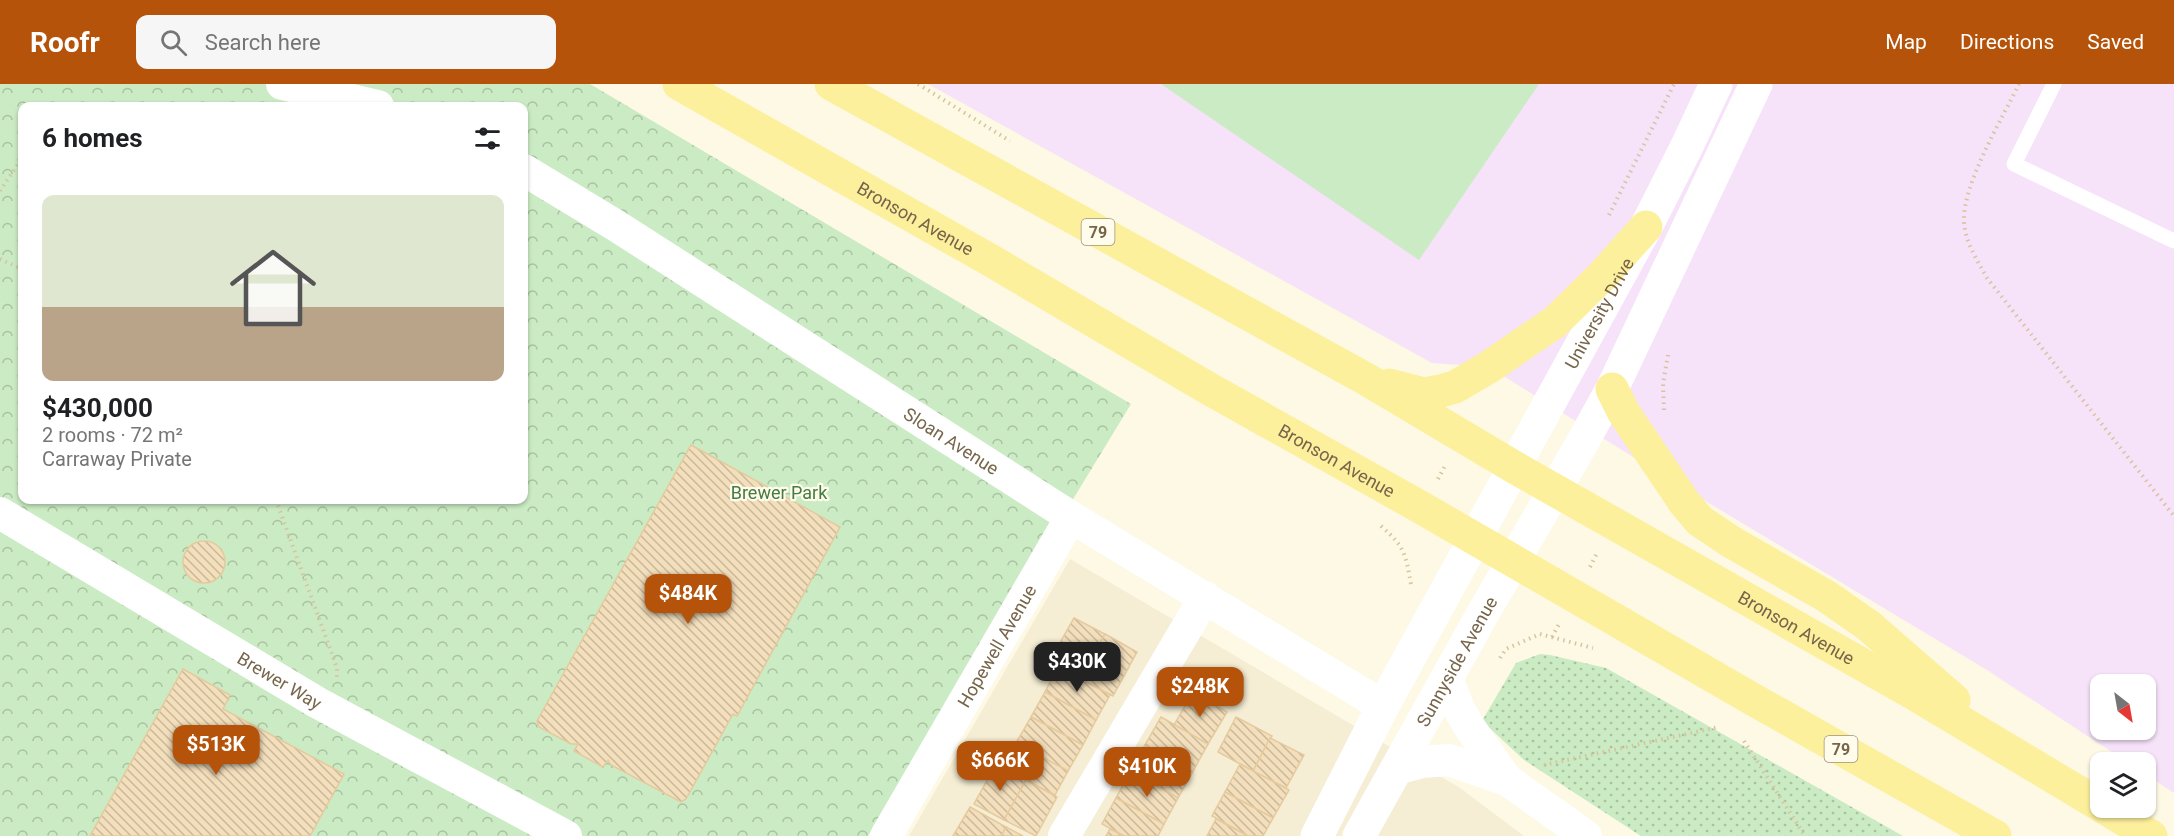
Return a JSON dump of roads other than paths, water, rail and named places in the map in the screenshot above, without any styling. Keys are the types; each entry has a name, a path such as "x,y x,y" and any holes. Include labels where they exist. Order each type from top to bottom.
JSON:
{"main road":[{"name":"Bronson Avenue","path":"679,84 1995,836"},
{"name":"Bronson Avenue","path":"831,84 1366,379 1555,490 1916,695 2090,799"},
{"path":"1366,379 1424,394 1455,387 1506,356 1555,322 1601,277 1646,227"},
{"path":"1612,389 1627,418 1684,502 1700,521 1733,543 1826,596 1869,626 2022,758"},
{"name":"Bronson Avenue","path":"2122,818 2151,836"}],"street":[{"path":"282,84 361,102"},
{"name":"University Drive","path":"1474,538 1646,227 1688,146 1716,84"},
{"path":"1555,490 1612,389 1756,84"},
{"name":"Sloan Avenue","path":"528,172 615,225 1071,517 1383,706"},
{"name":"Sunnyside Avenue","path":"1359,836 1555,490"},
{"name":"Brewer Way","path":"0,513 341,715 566,836"},
{"name":"Hopewell Avenue","path":"886,836 1071,517"},
{"path":"1317,836 1383,706 1474,538"},
{"path":"1064,836 1204,597"},
{"path":"1447,678 1470,728 1507,780"},
{"path":"1396,769 1422,762 1449,760 1507,780 1586,836"}],"lane":[{"path":"2054,84 2014,164 2174,242"}],"park label":[{"name":"Brewer Park","path":"779,492"}]}
